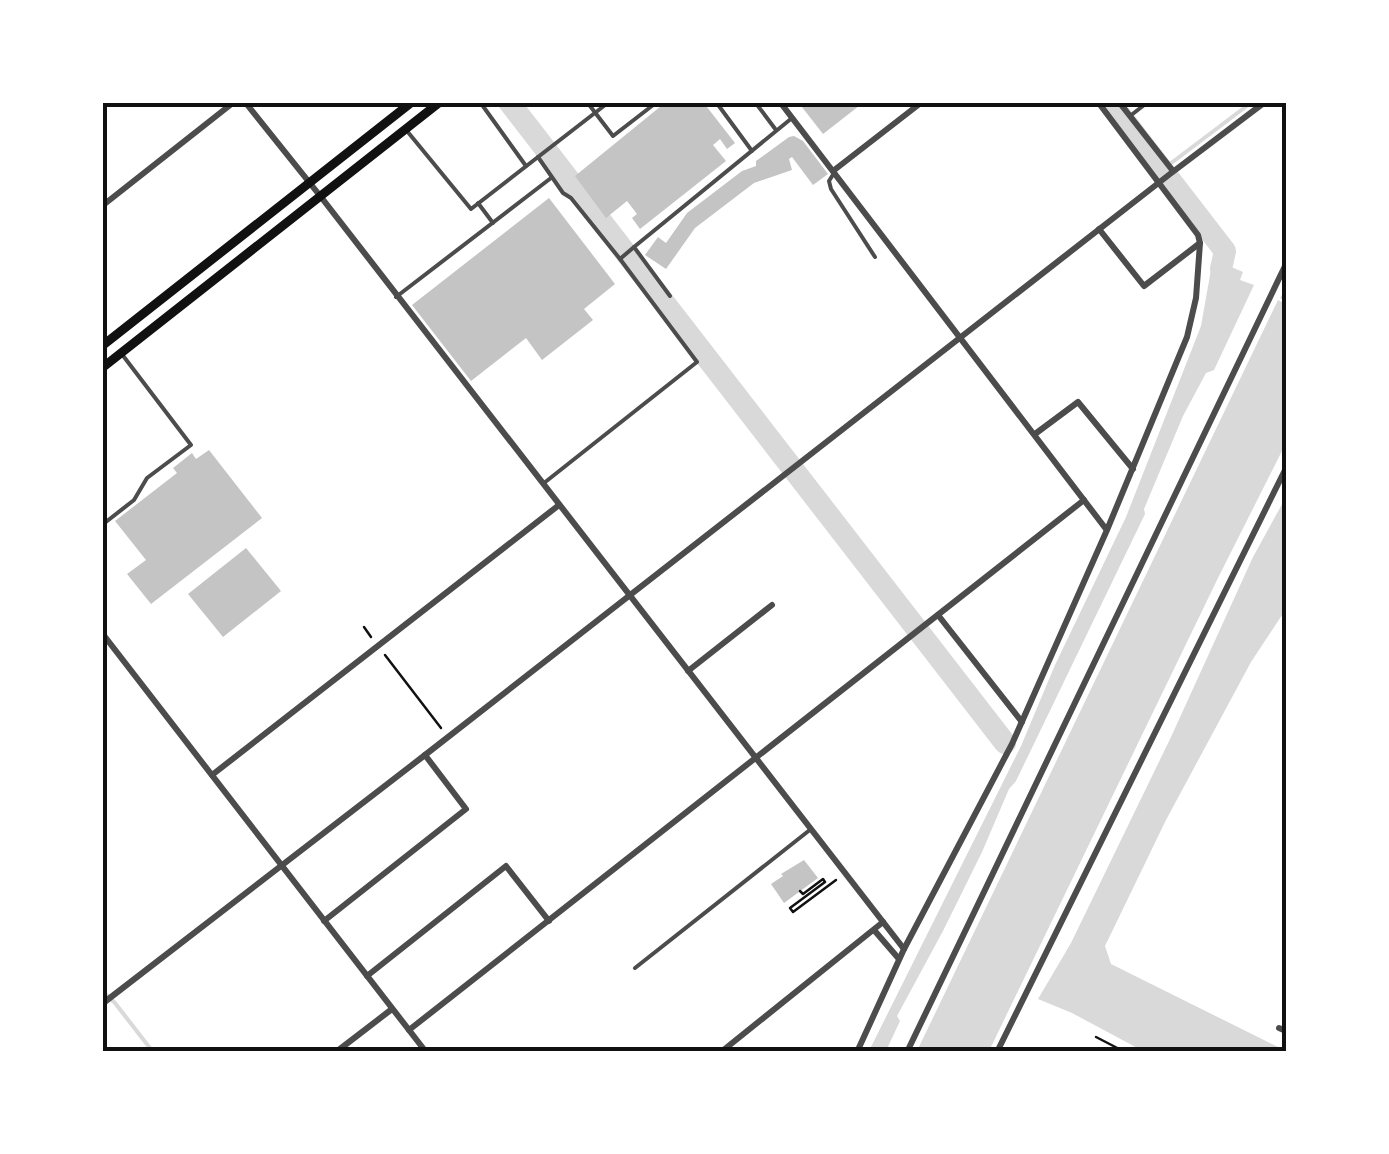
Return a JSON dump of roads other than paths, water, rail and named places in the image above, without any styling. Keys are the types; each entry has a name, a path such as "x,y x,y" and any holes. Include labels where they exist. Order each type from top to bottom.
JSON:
{"main road":[{"path":"102,346 412,102"},
{"path":"102,368 440,102"}],"street":[{"path":"245,102 904,949"},
{"path":"780,102 1107,530"},
{"path":"833,172 922,102"},
{"path":"1098,102 1168,175"},
{"path":"857,1052 904,949 1022,722 1187,336 1196,298 1198,235 1164,159 1119,102"},
{"path":"105,1002 1264,102"},
{"path":"102,206 231,103"},
{"path":"1099,229 1144,286 1200,244"},
{"path":"907,1052 1286,264"},
{"path":"1034,434 1078,402 1133,469"},
{"path":"997,1052 1286,468"},
{"path":"409,1030 1084,500"},
{"path":"212,775 558,505"},
{"path":"688,670 772,606"},
{"path":"938,615 1022,722"},
{"path":"102,633 426,1052"},
{"path":"324,921 466,808 426,755"},
{"path":"367,976 506,866 549,920"},
{"path":"720,1052 884,922"},
{"path":"874,930 899,959"},
{"path":"336,1052 392,1009"}],"lane":[{"path":"480,102 526,166"},
{"path":"587,102 614,136 657,102"},
{"path":"407,130 471,208 609,102"},
{"path":"716,102 752,150"},
{"path":"755,102 776,130"},
{"path":"1130,116 1148,102"},
{"path":"624,255 792,118"},
{"path":"540,156 552,178 624,255 697,362 542,484"},
{"path":"833,172 831,189 875,257"},
{"path":"396,297 552,178"},
{"path":"478,203 493,223"},
{"path":"634,247 670,296"},
{"path":"102,525 134,500 146,478 191,445 121,352"},
{"path":"635,968 811,829"}],"waterway":[{"path":"509,102 1005,743"},
{"path":"1110,102 1225,251 1221,269"},
{"path":"1162,170 1252,102"},
{"path":"102,991 153,1052"}]}
